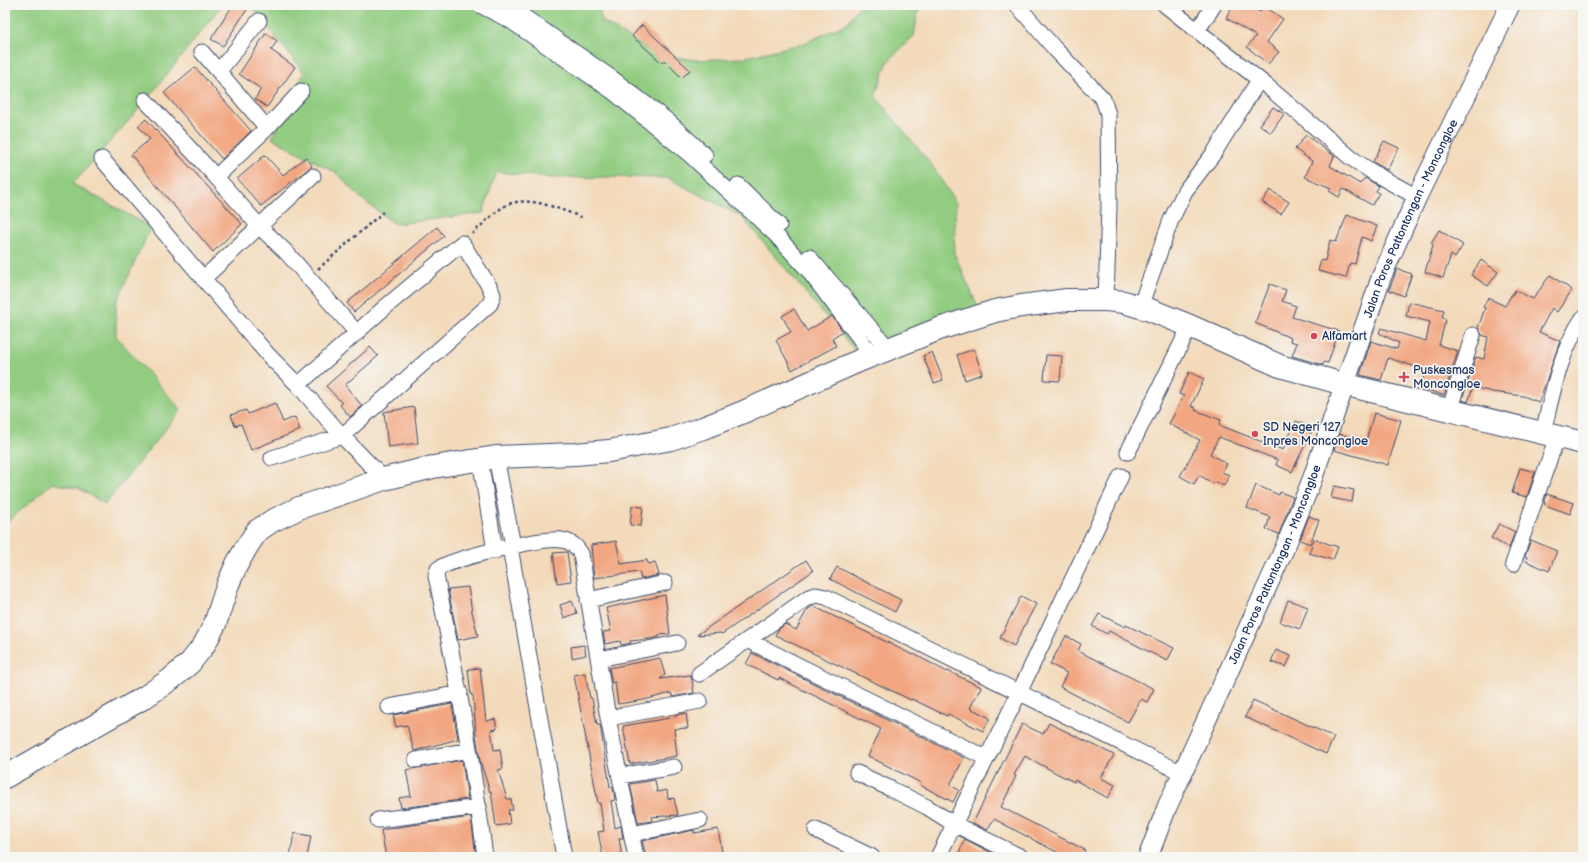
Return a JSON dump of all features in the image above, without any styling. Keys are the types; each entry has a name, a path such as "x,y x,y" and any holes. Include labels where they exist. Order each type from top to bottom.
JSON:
{"main road":[{"path":"5,777 145,697 172,679 190,663 204,645 215,624 228,584 237,564 257,531 272,521 299,508 384,479 434,467 488,458 595,452 671,439 735,416 881,352 940,329 995,311 1067,300 1106,300 1124,302 1190,326 1280,366 1449,411 1583,443"}],"street":[{"path":"480,5 511,21 612,91 690,155 775,234 881,352"},
{"path":"507,5 613,79 668,121 762,208 819,267 881,352"},
{"path":"1017,5 1055,49 1103,99 1108,114 1109,206 1106,300"},
{"path":"1165,5 1259,80 1352,158 1377,175 1417,197"},
{"path":"1197,31 1214,5"},
{"name":"Jalan Poros Pattontongan - Moncongloe","path":"1148,857 1182,773 1286,545 1313,477 1343,384 1380,278 1417,197 1510,5"},
{"path":"219,71 259,21"},
{"path":"202,52 267,128"},
{"path":"1140,307 1171,220 1185,191 1214,153 1259,80"},
{"path":"216,177 267,128 301,91"},
{"path":"145,100 260,227 286,252 357,333"},
{"path":"102,159 269,356 298,385 342,436 384,479"},
{"path":"204,279 313,176"},
{"path":"272,458 342,436 490,304 493,295 489,286 462,243 298,385"},
{"path":"1513,564 1550,435 1557,375 1573,335 1583,318"},
{"path":"1128,452 1190,326"},
{"path":"1449,411 1473,335"},
{"path":"488,458 511,546 564,857"},
{"path":"488,458 495,551"},
{"path":"938,857 1019,693 1121,476"},
{"path":"485,857 479,807 460,693 436,576 438,569 450,562 511,546 561,540 575,545 581,554 608,718 636,857"},
{"path":"588,600 664,583"},
{"path":"699,674 809,597 816,595 826,597 1182,773"},
{"path":"747,640 986,758"},
{"path":"599,659 677,642"},
{"path":"389,707 460,693"},
{"path":"608,718 700,701"},
{"path":"416,760 469,750"},
{"path":"620,776 674,767"},
{"path":"857,773 927,807 954,824 1021,857"},
{"path":"378,820 479,807"},
{"path":"632,834 700,820"},
{"path":"816,830 872,857"}],"path":[{"path":"462,243 505,205 510,203 524,202 554,207 584,218"},
{"path":"309,278 383,212"}],"green space":[{"path":"5,5 222,5 144,103 73,184 151,227 116,303 116,336 181,410 105,504 78,488 52,483 5,524"},
{"path":"251,5 598,5 602,21 653,53 695,60 742,58 805,43 846,24 860,5 919,5 914,36 888,61 875,96 931,164 956,203 954,253 981,314 867,365 742,217 668,178 552,178 496,172 483,213 395,224 363,200 338,174 272,138 304,73"}],"building":[{"path":"233,5 250,5 223,46 211,39"},
{"path":"1234,5 1248,5 1260,12 1264,6 1283,19 1267,42 1279,52 1268,64 1247,47 1256,36 1226,18"},
{"path":"642,25 690,70 682,78 664,60 662,63 632,36"},
{"path":"266,33 277,41 271,50 295,67 267,107 255,99 261,89 239,74"},
{"path":"195,67 251,131 222,159 164,93"},
{"path":"1273,107 1284,114 1271,133 1260,125"},
{"path":"146,119 242,224 213,252 131,155 150,139 138,126"},
{"path":"1306,135 1334,156 1330,166 1360,184 1365,178 1379,186 1376,191 1379,193 1372,205 1343,189 1339,197 1329,191 1331,188 1305,177 1312,161 1295,149"},
{"path":"1384,141 1399,148 1387,170 1373,162"},
{"path":"265,155 283,175 306,157 312,166 261,206 237,179"},
{"path":"1270,190 1289,202 1281,214 1262,202"},
{"path":"1347,215 1377,226 1371,241 1362,237 1355,264 1350,263 1346,278 1318,271 1321,260 1325,261 1330,240 1336,242"},
{"path":"437,227 444,236 354,312 347,303"},
{"path":"1439,230 1463,245 1455,258 1451,255 1443,278 1425,272 1433,245 1431,243"},
{"path":"1481,260 1498,272 1488,286 1471,275"},
{"path":"1397,269 1412,274 1404,296 1389,290"},
{"path":"1550,275 1572,290 1557,312 1552,308 1539,332 1560,341 1539,402 1523,396 1492,392 1473,387 1468,402 1462,400 1476,357 1484,359 1488,337 1482,335 1478,328 1485,308 1483,307 1488,298 1505,306 1515,290 1533,299"},
{"path":"1270,284 1286,290 1282,301 1296,306 1292,317 1339,331 1328,363 1324,362 1323,365 1292,356 1297,343 1290,341 1291,338 1255,323"},
{"path":"1409,302 1444,310 1442,318 1446,319 1439,345 1458,351 1444,395 1420,388 1426,370 1388,358 1381,380 1360,375 1371,341 1397,349 1399,343 1379,333 1381,328 1426,341 1430,322 1406,316"},
{"path":"794,309 807,331 832,316 843,331 832,338 836,346 792,370 776,340 791,332 782,316"},
{"path":"370,347 378,356 345,385 362,406 350,417 340,405 342,403 326,386"},
{"path":"974,349 982,374 965,380 957,355"},
{"path":"932,352 943,380 934,383 923,356"},
{"path":"1046,355 1062,356 1060,381 1044,380"},
{"path":"1189,372 1204,379 1191,406 1196,408 1195,410 1221,420 1219,425 1283,450 1296,421 1313,428 1292,472 1276,465 1278,460 1219,437 1210,454 1227,464 1222,472 1229,475 1224,486 1216,482 1214,484 1199,475 1194,484 1180,476 1200,440 1169,424 1184,396 1179,394"},
{"path":"275,403 283,422 295,417 300,430 251,450 241,424 235,426 231,415 246,410 248,414"},
{"path":"414,407 418,443 388,447 384,412"},
{"path":"1374,413 1401,420 1388,465 1334,450 1339,434 1366,441"},
{"path":"1520,468 1535,472 1527,497 1512,493"},
{"path":"1256,485 1279,495 1280,492 1293,497 1279,534 1266,529 1270,517 1247,508"},
{"path":"1334,486 1354,490 1352,502 1331,498"},
{"path":"1547,494 1574,503 1570,514 1545,505 1544,503"},
{"path":"632,506 643,507 641,526 630,525"},
{"path":"1309,516 1319,520 1310,544 1300,540"},
{"path":"1499,524 1515,532 1509,548 1491,538"},
{"path":"1314,539 1338,547 1333,560 1309,553"},
{"path":"1531,540 1557,551 1549,571 1526,561 1527,557 1525,556"},
{"path":"616,541 621,564 647,560 648,564 655,562 659,575 641,579 639,572 594,578 591,545"},
{"path":"567,552 571,581 557,583 553,553"},
{"path":"806,560 813,571 722,634 697,635"},
{"path":"837,567 901,600 895,612 830,579"},
{"path":"468,587 478,636 458,640 448,589"},
{"path":"665,595 670,634 659,635 659,637 650,639 630,641 631,643 621,645 620,641 605,644 603,632 611,631 606,608"},
{"path":"1021,596 1036,604 1014,646 1000,638"},
{"path":"1288,600 1308,607 1300,629 1280,622"},
{"path":"572,601 577,613 564,618 560,605"},
{"path":"813,606 913,655 914,654 947,672 948,671 981,687 970,708 990,718 983,731 948,714 947,716 912,699 911,700 775,635 785,624 796,630 807,610"},
{"path":"1099,614 1174,648 1167,661 1109,631 1107,634 1092,626"},
{"path":"1066,636 1081,644 1078,651 1154,689 1147,702 1141,699 1128,722 1060,687 1067,673 1050,664"},
{"path":"584,645 586,655 572,658 571,647"},
{"path":"1276,650 1291,656 1286,667 1271,662"},
{"path":"752,653 964,758 950,785 959,790 953,802 920,785 921,783 868,756 881,729 779,678 778,680 746,664"},
{"path":"660,658 665,675 660,679 690,675 694,693 673,697 671,693 644,700 618,704 615,682 612,683 609,668"},
{"path":"480,668 486,721 495,719 497,729 491,730 494,750 500,749 503,769 498,770 507,799 511,799 513,810 508,810 510,824 496,826 491,791 490,792 480,761 476,735 473,695 471,695 468,669"},
{"path":"585,673 597,725 600,725 610,787 613,787 615,800 611,801 615,828 621,826 623,838 619,838 622,857 603,857 598,832 604,831 600,803 598,803 574,675"},
{"path":"1253,700 1334,737 1326,754 1245,717"},
{"path":"452,704 458,739 414,751 407,725 396,727 393,715"},
{"path":"686,713 688,728 674,729 677,756 630,764 623,726 675,717 675,715"},
{"path":"1049,723 1114,755 1101,778 1115,785 1108,798 1025,756 1014,775 1016,776 1001,807 1085,850 1081,857 1066,857 994,819 987,830 973,823 1022,724 1043,734"},
{"path":"462,760 468,799 401,808 399,798 411,796 406,770"},
{"path":"655,780 657,792 667,790 668,799 674,798 678,815 651,817 652,821 638,823 630,784"},
{"path":"471,817 476,855 467,857 386,857 381,830"},
{"path":"718,829 723,857 646,857 642,841 694,830 694,833"},
{"path":"294,833 311,836 307,857 290,857"},
{"path":"965,839 980,847 1000,857 957,857"}],"place":[{"name":"Alfamart","path":"1314,336"},
{"name":"Puskesmas Moncongloe","path":"1404,377"},
{"name":"SD Negeri 127 Inpres Moncongloe","path":"1255,434"}]}
